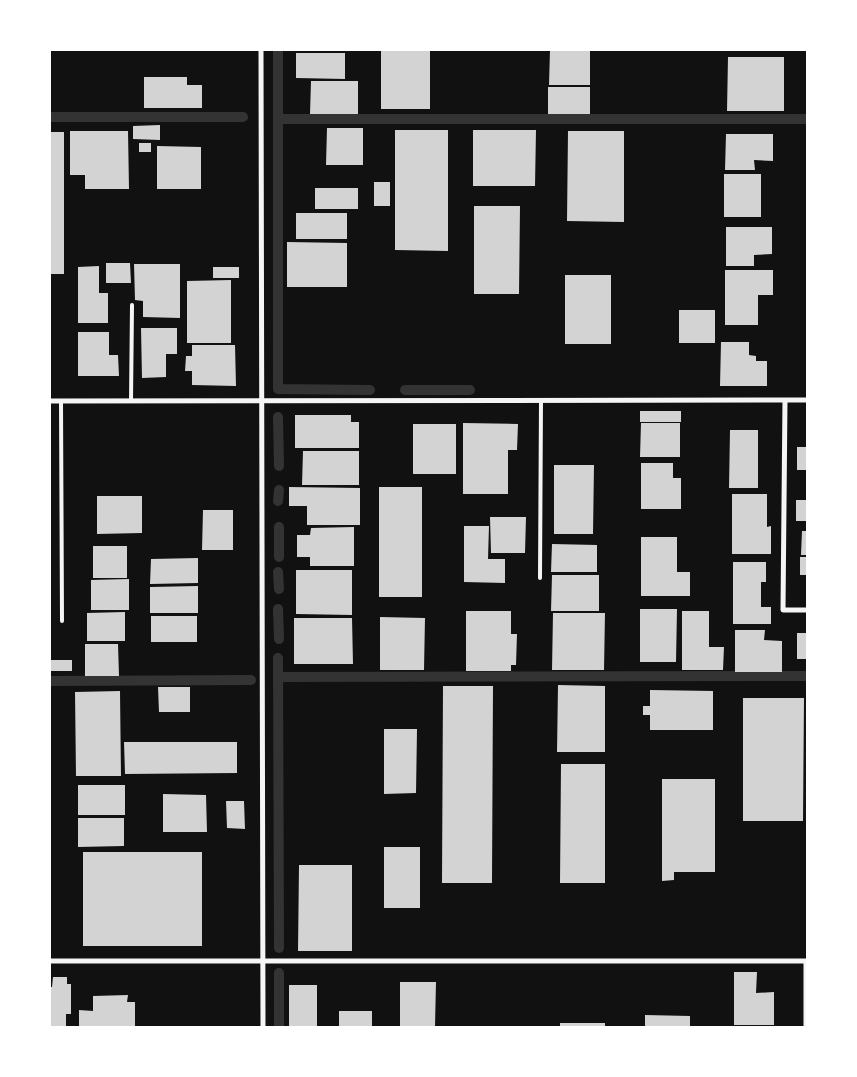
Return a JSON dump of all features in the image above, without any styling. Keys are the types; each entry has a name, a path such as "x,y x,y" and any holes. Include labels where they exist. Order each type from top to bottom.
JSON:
{"street":[{"path":"261,50 263,1027"},
{"path":"785,400 783,610 807,610"},
{"path":"50,401 807,400"},
{"path":"50,961 806,961 806,1027"}],"lane":[{"path":"131,401 132,305"},
{"path":"540,578 541,400"},
{"path":"61,401 62,621"}],"building":[{"path":"381,50 430,50 430,109 381,109"},
{"path":"550,50 590,50 590,85 549,85"},
{"path":"296,53 345,53 345,79 296,78"},
{"path":"728,57 784,57 784,111 727,111"},
{"path":"144,77 187,77 187,85 202,85 202,108 144,108"},
{"path":"311,81 358,81 358,114 310,114"},
{"path":"548,87 590,87 590,114 548,114"},
{"path":"160,125 160,140 133,139 133,126"},
{"path":"327,128 363,128 363,165 326,165"},
{"path":"395,130 448,130 448,251 395,250"},
{"path":"473,130 536,130 535,186 473,186"},
{"path":"70,131 128,131 129,189 85,189 85,175 70,175"},
{"path":"568,131 624,131 624,222 567,221"},
{"path":"50,132 64,132 64,274 50,274"},
{"path":"726,134 773,134 773,161 754,160 755,170 725,170"},
{"path":"139,143 151,143 151,152 139,152"},
{"path":"157,146 201,147 201,189 157,189"},
{"path":"724,174 761,174 761,217 724,217"},
{"path":"374,182 390,182 390,206 374,206"},
{"path":"315,188 358,188 358,209 315,209"},
{"path":"474,206 520,206 519,294 474,294"},
{"path":"296,213 347,213 347,239 296,239"},
{"path":"726,227 772,227 772,254 754,255 754,266 726,266"},
{"path":"287,242 347,243 347,287 287,287"},
{"path":"106,263 130,263 131,283 106,283"},
{"path":"134,264 180,264 180,318 143,317 143,301 135,300"},
{"path":"99,266 99,293 108,293 108,323 78,323 78,267"},
{"path":"213,267 239,267 239,278 213,278"},
{"path":"725,270 773,270 773,295 758,295 758,325 725,325"},
{"path":"565,275 611,275 611,344 565,344"},
{"path":"231,280 231,343 187,343 187,281"},
{"path":"679,310 715,310 715,343 679,343"},
{"path":"141,328 177,328 177,354 166,354 166,377 142,378"},
{"path":"78,332 109,332 109,355 118,355 119,376 78,376"},
{"path":"721,342 749,342 749,355 756,356 756,361 767,361 767,386 720,386"},
{"path":"192,345 235,345 236,386 192,385 192,371 185,371 186,356 192,356"},
{"path":"640,411 681,411 681,422 640,422"},
{"path":"295,415 351,415 351,422 359,422 359,448 295,448"},
{"path":"463,423 518,424 517,450 508,450 508,494 463,494"},
{"path":"641,423 680,423 680,457 640,457"},
{"path":"413,424 456,424 456,474 413,474"},
{"path":"730,430 758,430 758,488 729,488"},
{"path":"797,447 807,447 807,470 797,470"},
{"path":"303,451 359,451 359,485 302,485"},
{"path":"641,463 673,463 673,478 681,478 681,509 641,509"},
{"path":"554,465 594,465 593,534 554,534"},
{"path":"289,487 360,488 360,525 307,525 307,506 289,506"},
{"path":"379,487 422,487 422,597 379,597"},
{"path":"732,494 767,494 767,527 771,526 771,554 732,554"},
{"path":"97,496 142,496 142,533 97,534"},
{"path":"796,500 807,500 807,521 796,521"},
{"path":"203,510 233,510 233,550 202,550"},
{"path":"490,517 526,517 525,553 491,553"},
{"path":"464,526 489,526 488,559 505,559 505,583 464,582"},
{"path":"354,527 354,566 310,566 310,557 297,557 297,535 310,535 311,528"},
{"path":"802,531 807,531 807,555 801,555"},
{"path":"641,537 677,537 677,572 690,572 690,596 641,596"},
{"path":"552,544 597,545 597,572 551,572"},
{"path":"93,546 127,546 127,578 93,578"},
{"path":"800,557 807,557 807,575 800,575"},
{"path":"198,558 198,583 150,584 151,559"},
{"path":"733,562 766,562 766,582 761,582 761,607 771,607 771,624 733,624"},
{"path":"296,570 352,570 352,615 296,614"},
{"path":"552,575 599,575 599,611 551,611"},
{"path":"129,579 129,610 91,610 91,580"},
{"path":"198,586 198,613 150,613 150,587"},
{"path":"640,609 677,609 676,662 640,662"},
{"path":"466,611 511,611 511,634 517,634 516,665 511,665 511,671 466,671"},
{"path":"682,611 709,611 709,647 724,647 723,670 682,670"},
{"path":"125,612 125,641 87,641 87,613"},
{"path":"553,613 605,613 604,670 552,670"},
{"path":"151,616 197,616 197,642 151,642"},
{"path":"380,617 425,618 424,670 380,670"},
{"path":"294,618 352,618 353,664 294,664"},
{"path":"735,630 765,630 764,640 782,641 782,672 735,672"},
{"path":"797,633 807,633 807,659 797,659"},
{"path":"85,644 118,644 119,676 85,676"},
{"path":"50,660 72,660 72,671 50,671"},
{"path":"558,685 605,686 605,752 557,752"},
{"path":"443,686 493,686 492,883 442,883"},
{"path":"158,687 190,687 190,712 159,712"},
{"path":"650,690 713,691 713,730 650,730 650,715 643,715 643,706 650,706"},
{"path":"120,691 121,776 76,776 75,692"},
{"path":"743,698 804,698 803,821 743,821"},
{"path":"384,729 417,729 416,793 384,794"},
{"path":"124,742 237,742 237,773 125,774"},
{"path":"561,764 605,764 605,883 560,883"},
{"path":"662,779 715,779 715,872 674,872 674,880 662,881"},
{"path":"78,785 125,785 125,815 78,815"},
{"path":"163,794 206,795 207,832 163,832"},
{"path":"226,801 244,801 245,829 227,828"},
{"path":"78,818 124,818 124,846 78,847"},
{"path":"384,847 420,847 420,908 384,908"},
{"path":"83,852 202,852 202,946 83,946"},
{"path":"299,865 352,865 352,951 298,951"},
{"path":"734,972 757,972 756,993 774,992 774,1025 734,1025"},
{"path":"53,977 67,977 67,984 71,984 71,1014 66,1014 66,1027 50,1027 50,987 52,987"},
{"path":"400,982 436,982 435,1027 400,1027"},
{"path":"289,985 317,985 317,1027 289,1027"},
{"path":"128,995 127,1002 135,1002 135,1027 79,1027 79,1010 93,1011 93,996"},
{"path":"339,1011 372,1011 372,1027 339,1027"},
{"path":"645,1015 690,1016 690,1027 645,1027"},
{"path":"560,1023 605,1023 605,1027 560,1027"}],"waterway":[{"path":"278,50 278,389 370,390"},
{"path":"50,117 243,117"},
{"path":"278,119 807,119"},
{"path":"405,390 470,390"},
{"path":"278,417 279,466"},
{"path":"278,501 279,490"},
{"path":"279,527 279,557"},
{"path":"278,572 279,589"},
{"path":"278,609 279,639"},
{"path":"278,658 279,948"},
{"path":"278,677 807,676"},
{"path":"50,681 251,680"},
{"path":"279,973 279,1027"}]}
